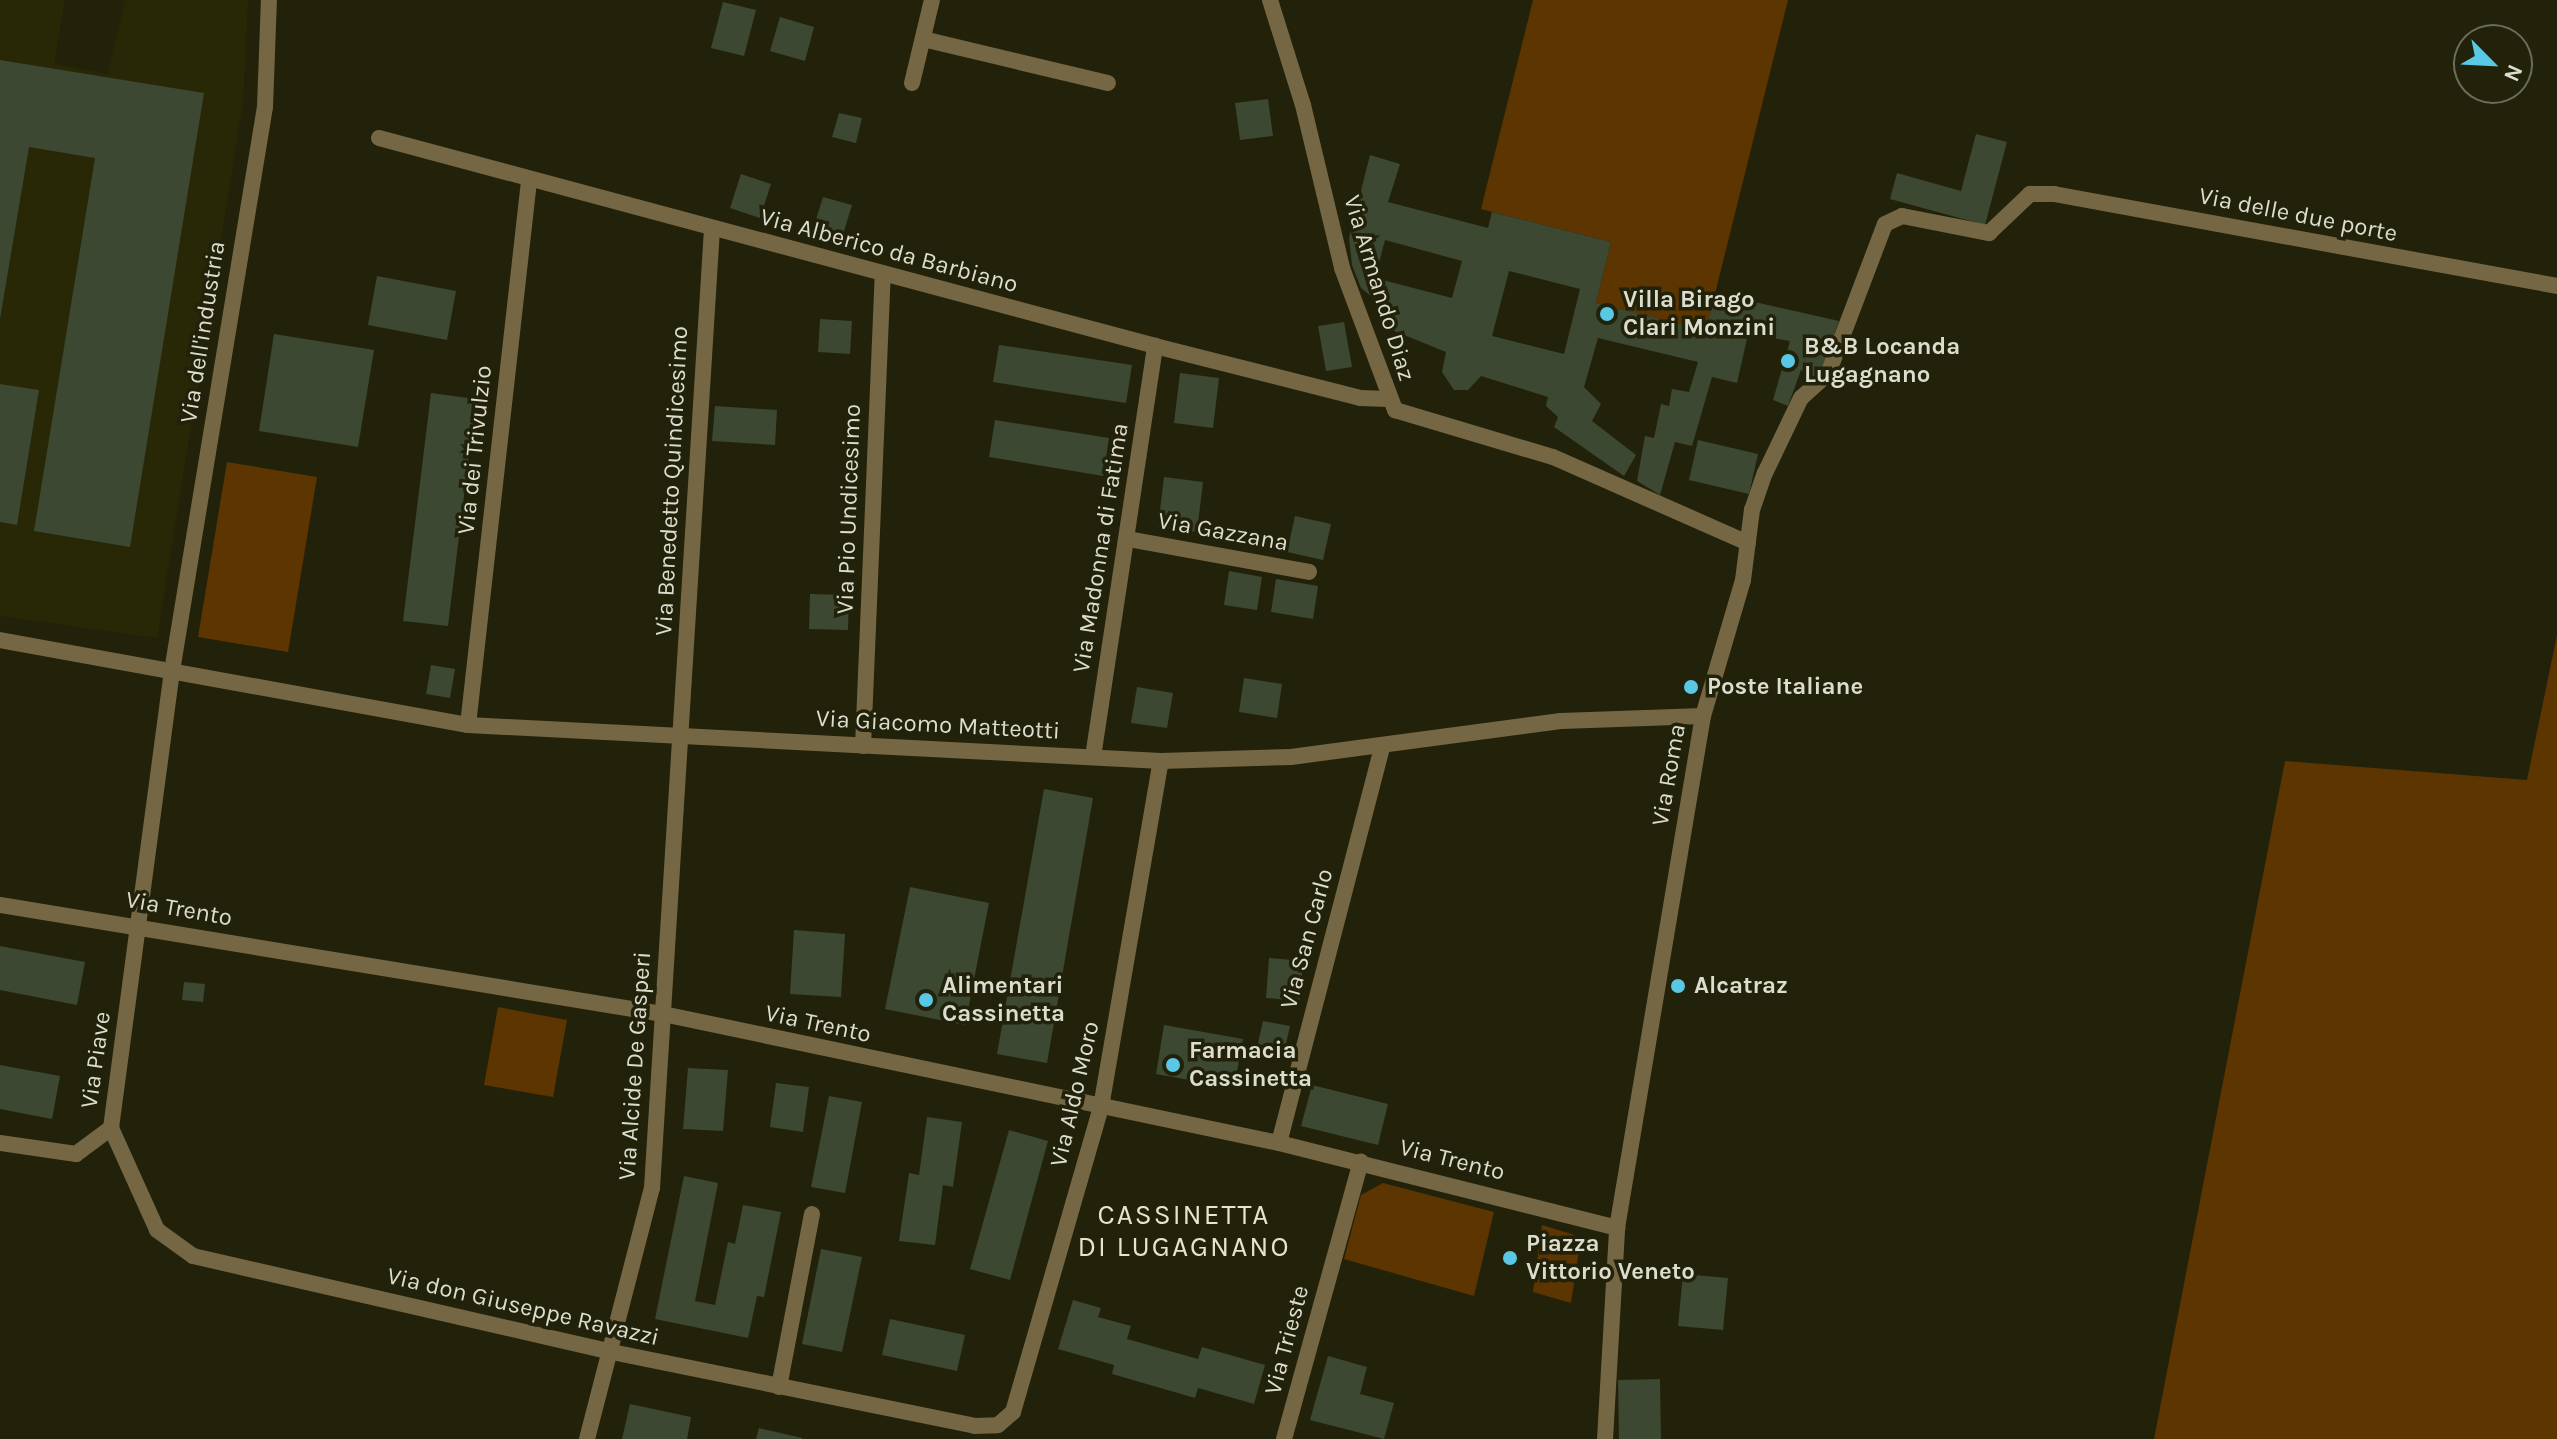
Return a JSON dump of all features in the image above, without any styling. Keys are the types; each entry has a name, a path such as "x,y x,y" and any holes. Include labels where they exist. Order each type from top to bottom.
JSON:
{"street":[{"name":"Via dell'industria","path":"142,927 172,671 265,107 269,0"},
{"path":"912,83 932,0"},
{"name":"Via Armando Diaz","path":"1270,0 1303,105 1342,268 1388,399 1395,410 1553,457 1748,543"},
{"path":"923,39 1108,83"},
{"name":"Via Alberico da Barbiano","path":"379,138 529,181 1155,346 1360,398 1388,399"},
{"name":"Via dei Trivulzio","path":"468,725 529,181"},
{"name":"Via delle due porte","path":"2030,194 2054,194 2557,286"},
{"name":"Via Roma","path":"1605,1439 1617,1228 1703,716 1743,580 1748,543 1765,473 1801,398 1828,374 1885,224 1902,216 1989,233 2030,194"},
{"name":"Via Benedetto Quindicesimo","path":"681,738 712,228"},
{"name":"Via Pio Undicesimo","path":"863,746 883,275"},
{"name":"Via Madonna di Fatima","path":"1093,757 1155,346"},
{"name":"Via Gazzana","path":"1128,539 1309,572"},
{"name":"Via Giacomo Matteotti","path":"0,640 468,725 1161,761 1382,748 1561,721 1703,716"},
{"name":"Via Alcide De Gasperi","path":"587,1439 607,1351 652,1188 681,738"},
{"name":"Via San Carlo","path":"1279,1143 1382,748"},
{"name":"Via Aldo Moro","path":"998,1425 1013,1412 1101,1107 1161,761"},
{"name":"Via Trento","path":"0,905 663,1014 1279,1143 1617,1228"},
{"name":"Via Piave","path":"0,1143 76,1154 111,1128 142,927"},
{"name":"Via don Giuseppe Ravazzi","path":"111,1128 157,1230 193,1256 607,1351 974,1426 998,1425"},
{"name":"Via Trieste","path":"1284,1439 1361,1162"},
{"path":"779,1387 812,1214"}],"shaded area":[{"path":"0,0 65,0 54,64 108,74 125,0 248,0 243,102 157,638 0,616"},
{"path":"1533,0 1788,0 1706,330 1596,303 1611,242 1481,209"},
{"path":"227,462 317,477 288,652 198,637"},
{"path":"2557,635 2557,1439 2154,1439 2285,761 2527,780"},
{"path":"498,1007 567,1020 553,1097 484,1085"},
{"path":"1383,1183 1494,1212 1474,1296 1344,1259 1361,1195"},
{"path":"1542,1225 1581,1237 1571,1303 1533,1292"}],"building":[{"path":"723,2 756,10 744,56 711,48"},
{"path":"780,17 814,27 805,61 770,51"},
{"path":"0,60 204,93 130,547 34,531 95,158 29,147 0,319"},
{"path":"1268,99 1273,136 1240,140 1235,103"},
{"path":"839,113 862,118 856,143 832,137"},
{"path":"1976,134 2007,142 1985,225 1890,199 1897,173 1961,191"},
{"path":"1370,155 1400,164 1388,202 1488,228 1492,212 1611,242 1596,303 1706,330 1715,293 1839,321 1819,379 1801,370 1788,406 1773,400 1790,341 1748,334 1737,383 1712,377 1692,446 1675,442 1660,495 1637,481 1645,436 1654,438 1661,404 1669,406 1672,389 1689,392 1698,362 1598,338 1584,387 1601,404 1592,421 1636,455 1624,476 1554,427 1558,417 1546,406 1548,397 1481,376 1468,390 1454,390 1442,372 1446,352 1392,330 1382,305 1361,288 1352,265 1349,238","holes":["1385,240 1462,261 1452,298 1375,278","1509,271 1580,289 1564,354 1492,336"]},
{"path":"741,174 771,184 760,218 730,208"},
{"path":"823,197 852,205 841,241 812,232"},
{"path":"377,276 456,291 447,340 368,325"},
{"path":"820,319 852,321 850,354 818,352"},
{"path":"1344,322 1352,367 1326,371 1318,326"},
{"path":"274,334 374,350 358,447 259,431"},
{"path":"999,345 1132,365 1126,403 993,382"},
{"path":"1180,373 1219,378 1213,428 1174,423"},
{"path":"0,384 39,390 17,525 0,522"},
{"path":"431,393 476,399 448,626 403,621"},
{"path":"715,406 777,410 775,445 712,441"},
{"path":"995,420 1109,438 1103,476 989,457"},
{"path":"1698,440 1758,454 1749,494 1689,480"},
{"path":"1164,477 1203,482 1197,532 1158,527"},
{"path":"1295,516 1331,524 1323,560 1287,552"},
{"path":"1229,571 1262,577 1257,610 1224,605"},
{"path":"1276,579 1318,586 1313,619 1271,612"},
{"path":"810,594 849,595 848,630 809,629"},
{"path":"431,665 455,669 450,698 426,694"},
{"path":"1244,678 1282,684 1277,718 1239,712"},
{"path":"1137,687 1173,693 1167,728 1131,723"},
{"path":"1044,789 1093,798 1047,1063 997,1054"},
{"path":"910,887 989,903 965,1025 885,1009"},
{"path":"794,930 845,934 841,997 790,994"},
{"path":"0,946 85,962 77,1005 0,990"},
{"path":"1269,958 1303,961 1300,1001 1266,998"},
{"path":"184,982 205,984 203,1002 182,1000"},
{"path":"1263,1021 1290,1026 1283,1057 1256,1052"},
{"path":"1164,1025 1243,1039 1234,1088 1156,1074"},
{"path":"0,1065 60,1076 52,1119 0,1109"},
{"path":"688,1068 728,1070 723,1131 683,1129"},
{"path":"776,1083 809,1087 803,1132 770,1127"},
{"path":"1312,1085 1388,1104 1378,1145 1301,1126"},
{"path":"829,1096 862,1102 845,1193 811,1187"},
{"path":"927,1117 962,1122 953,1187 943,1185 935,1245 899,1241 909,1173 919,1175"},
{"path":"1009,1130 1048,1141 1010,1280 970,1269"},
{"path":"684,1176 718,1183 695,1301 715,1305 728,1242 735,1244 743,1205 781,1212 764,1297 757,1296 748,1338 655,1319"},
{"path":"821,1249 862,1257 842,1352 802,1344"},
{"path":"1683,1274 1728,1278 1723,1330 1678,1326"},
{"path":"1073,1300 1101,1308 1098,1317 1131,1326 1127,1339 1198,1359 1202,1347 1265,1365 1254,1404 1198,1388 1195,1398 1112,1374 1114,1365 1058,1349"},
{"path":"890,1319 965,1335 957,1371 882,1355"},
{"path":"1328,1356 1367,1367 1360,1394 1394,1403 1384,1439 1310,1420"},
{"path":"1660,1379 1661,1439 1619,1439 1618,1380"},
{"path":"630,1404 691,1417 687,1439 622,1439"},
{"path":"759,1428 802,1438 802,1439 756,1439"}],"place":[{"name":"Villa Birago Clari Monzini","path":"1607,314"},
{"name":"B&B Locanda Lugagnano","path":"1788,361"},
{"name":"Poste Italiane","path":"1691,687"},
{"name":"Alcatraz","path":"1678,986"},
{"name":"Alimentari Cassinetta","path":"926,1000"},
{"name":"Farmacia Cassinetta","path":"1173,1065"},
{"name":"Piazza Vittorio Veneto","path":"1510,1258"}],"district":[{"name":"CASSINETTA DI LUGAGNANO","path":"1184,1231"}]}
